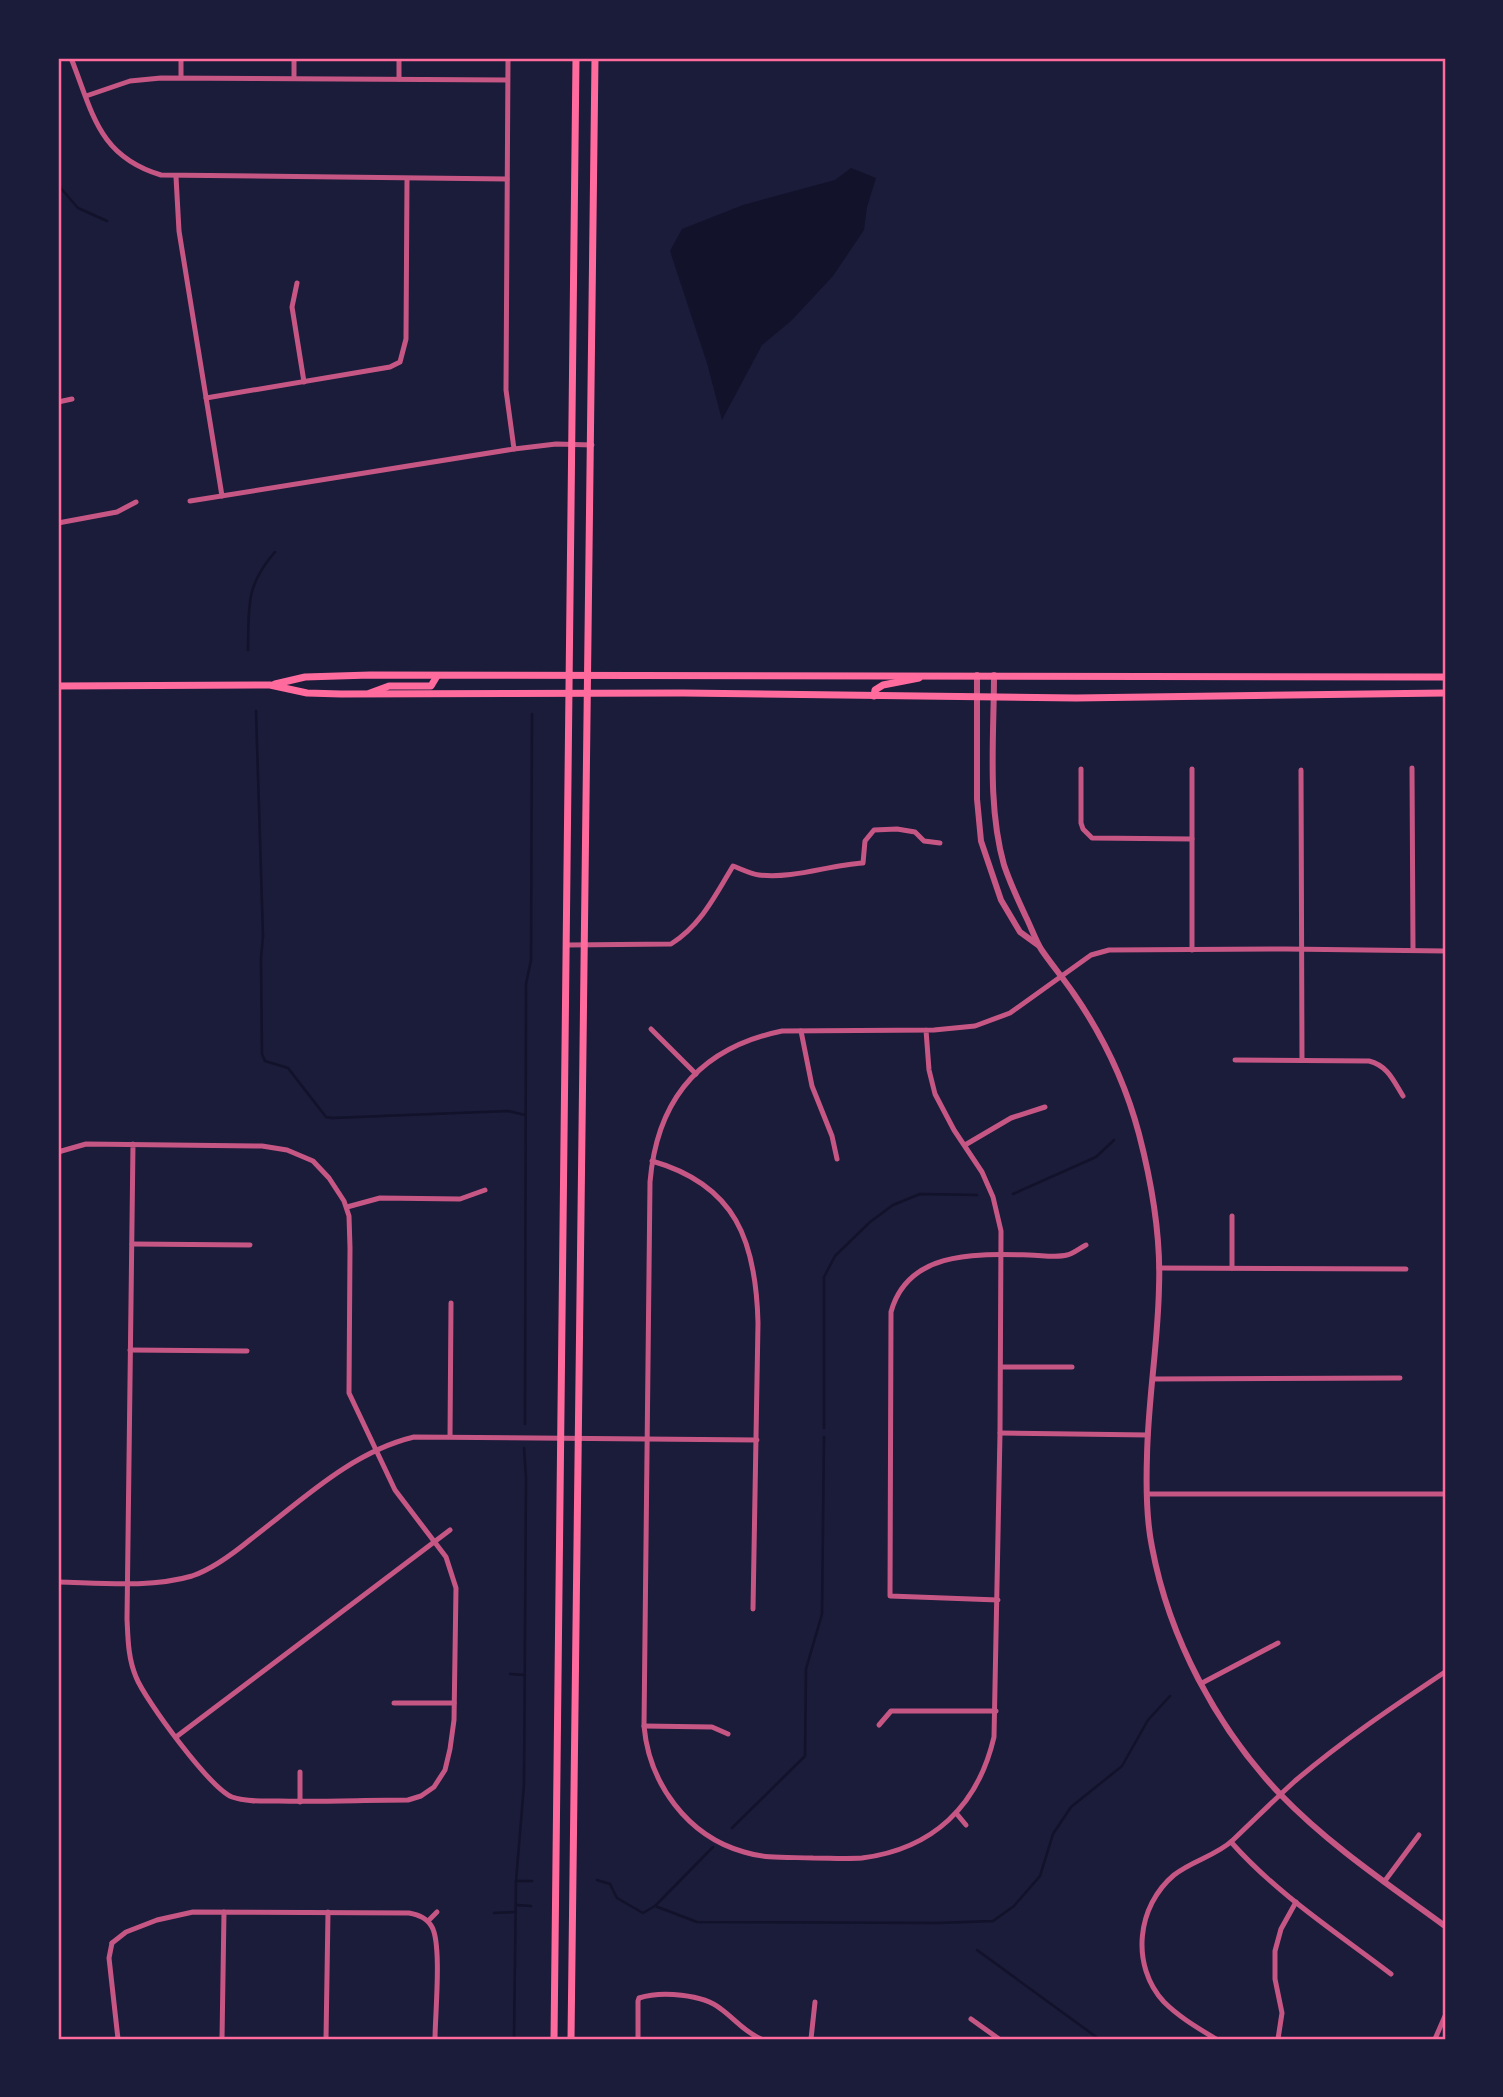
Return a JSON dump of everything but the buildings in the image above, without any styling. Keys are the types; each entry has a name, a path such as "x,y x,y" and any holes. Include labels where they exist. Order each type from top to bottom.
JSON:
{"main road":[{"path":"554,2039 576,58"},
{"path":"571,2039 595,58"},
{"path":"874,696 875,690 883,685 937,675"},
{"path":"366,694 389,686 431,686 437,676"},
{"path":"271,685 305,677 437,676 1445,677"},
{"path":"58,686 271,685 307,693 366,694 1076,698 1380,694 1445,690"}],"street":[{"path":"71,58 104,138 119,155 140,169 176,177 507,179"},
{"path":"181,58 181,78"},
{"path":"294,58 294,78"},
{"path":"399,58 399,79"},
{"path":"508,58 506,390 514,449"},
{"path":"86,96 130,81 181,78 507,80"},
{"path":"176,177 179,231 222,496"},
{"path":"206,398 390,368 400,362 406,339 407,178"},
{"path":"297,283 292,307 304,382"},
{"path":"400,362 407,369"},
{"path":"58,402 72,399"},
{"path":"190,501 514,449 592,445"},
{"path":"58,523 117,512 136,502"},
{"path":"977,675 977,799 981,841 1006,910 1020,932 1039,947"},
{"path":"995,675 995,797 1000,848 1013,890 1039,947 1062,977 1108,1054 1137,1129 1154,1206 1159,1268 1148,1435 1147,1494 1151,1545 1158,1576 1180,1637 1202,1684 1234,1737 1281,1795 1331,1841 1445,1926"},
{"path":"1412,768 1413,950"},
{"path":"1080,769 1081,823 1092,838 1192,839"},
{"path":"1192,769 1192,950"},
{"path":"1301,770 1302,1060"},
{"path":"568,945 671,944 698,922 733,866 758,875 789,874 863,863 865,841 874,830 897,829 915,832 924,841 940,843"},
{"path":"926,1030 929,1070 936,1094 982,1172 993,1197 1001,1231 996,1711 989,1761 980,1780 956,1813 920,1841 884,1854 859,1858 774,1857 744,1852 706,1834 676,1807 655,1772 646,1744 644,1726 652,1161 666,1116 676,1098 696,1074 722,1053 747,1040 782,1031 926,1030 975,1026 1003,1017 1099,952 1302,949 1445,951"},
{"path":"651,1029 696,1074"},
{"path":"801,1031 812,1086 832,1136 837,1159"},
{"path":"1235,1060 1369,1060 1388,1071 1403,1096"},
{"path":"965,1145 1011,1118 1045,1107"},
{"path":"58,1152 86,1144 133,1144 274,1147 313,1161 329,1178 347,1207 350,1255 349,1393 395,1490 446,1557 456,1588 454,1703 450,1749 444,1770 429,1791 408,1800 254,1800 230,1796 216,1787 139,1685 131,1662 128,1639 133,1144"},
{"path":"652,1161 692,1175 721,1199 747,1244 757,1293 753,1609"},
{"path":"347,1207 380,1198 460,1199 485,1190"},
{"path":"1232,1216 1232,1268"},
{"path":"132,1244 250,1245"},
{"path":"998,1600 890,1597 891,1312 898,1292 912,1276 942,1262 969,1256 1068,1255 1086,1245"},
{"path":"1159,1268 1405,1269"},
{"path":"450,1436 451,1303"},
{"path":"131,1350 247,1351"},
{"path":"1001,1367 1072,1367"},
{"path":"1153,1379 1400,1378"},
{"path":"1000,1433 1148,1435"},
{"path":"58,1582 167,1582 192,1576 239,1549 356,1460 374,1450 414,1437 757,1440"},
{"path":"1147,1494 1445,1494"},
{"path":"176,1737 450,1530"},
{"path":"1202,1684 1278,1643"},
{"path":"1216,2039 1163,2001 1147,1974 1142,1941 1145,1916 1153,1898 1162,1885 1184,1867 1212,1855 1231,1842 1281,1795 1340,1746 1445,1672"},
{"path":"394,1703 454,1703"},
{"path":"879,1725 891,1711 996,1711"},
{"path":"644,1726 712,1727 728,1734"},
{"path":"300,1772 300,1801"},
{"path":"956,1813 966,1825"},
{"path":"1384,1882 1419,1835"},
{"path":"1231,1842 1255,1869 1391,1974"},
{"path":"1278,2039 1282,2013 1275,1979 1275,1951 1281,1929 1296,1902"},
{"path":"118,2039 109,1958 112,1943 126,1932 166,1917 193,1912 328,1912 409,1913 420,1915 428,1921 435,1933 436,1945 435,2039"},
{"path":"222,2039 224,1912"},
{"path":"327,2039 328,1912"},
{"path":"428,1921 437,1912"},
{"path":"105,1937 112,1943"},
{"path":"638,2039 639,1998 684,1996 713,2003 746,2032 761,2039"},
{"path":"811,2039 815,2002"},
{"path":"1435,2039 1445,2016"},
{"path":"971,2019 999,2039"}],"shaded area":[{"path":"851,168 876,178 867,207 864,230 833,276 791,321 762,345 722,420 707,363 670,251 682,229 743,205 835,180"}],"waterway":[{"path":"58,185 78,208 107,221"},
{"path":"248,650 249,609 254,587 265,564 275,552"},
{"path":"256,711 263,936 262,1054 265,1061 288,1068 326,1117 508,1111 525,1115"},
{"path":"525,1424 526,984 531,960 532,714"},
{"path":"1013,1194 1096,1157 1114,1140"},
{"path":"824,1428 824,1277 835,1256 870,1222 893,1205 920,1194 977,1195"},
{"path":"732,1828 805,1756 806,1669 822,1614 824,1437"},
{"path":"514,2039 516,1881 524,1785 524,1448"},
{"path":"510,1674 525,1675"},
{"path":"655,1906 697,1922 993,1921 1014,1906 1040,1876 1053,1834 1071,1807 1122,1766 1148,1720 1170,1696"},
{"path":"597,1880 610,1884 617,1898 643,1913 655,1906 713,1847"},
{"path":"516,1881 532,1881"},
{"path":"516,1905 531,1906"},
{"path":"494,1913 516,1912"},
{"path":"977,1950 1099,2039"}]}
